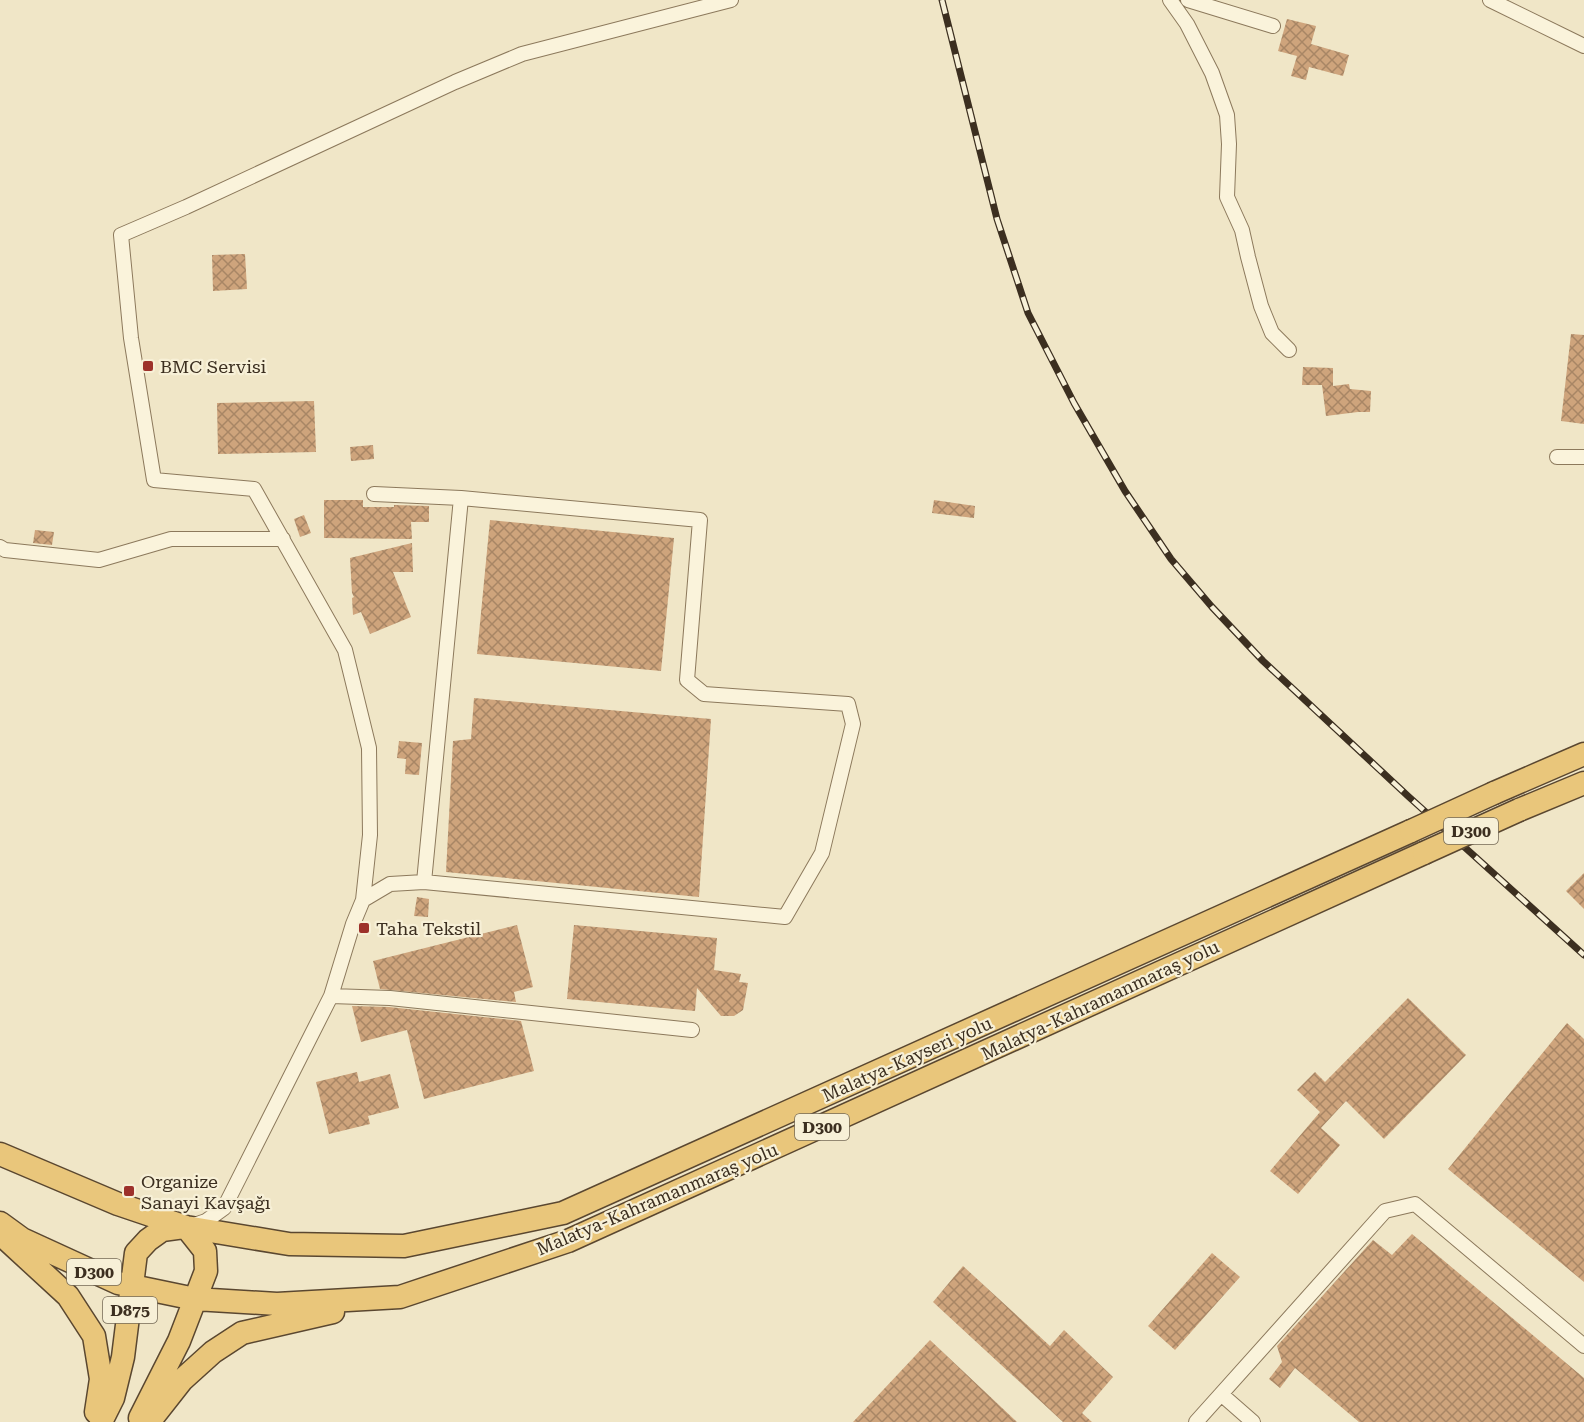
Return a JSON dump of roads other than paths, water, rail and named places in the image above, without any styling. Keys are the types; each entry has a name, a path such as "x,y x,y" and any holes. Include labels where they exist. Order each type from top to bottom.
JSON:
{"highway":[{"name":"Malatya-Kayseri yolu","path":"0,1154 118,1204 186,1227 289,1244 405,1246 563,1213 1584,754"},
{"name":"Malatya-Kahramanmaraş yolu","path":"0,1223 22,1239 118,1283 195,1299 277,1304 400,1297 568,1241 1519,810 1584,783"},
{"name":"D875","path":"101,1422 113,1398 123,1357 136,1253 162,1230 186,1227 205,1251 206,1271 178,1341 138,1422"},
{"path":"0,1233 68,1296 94,1336 101,1379 95,1422"},
{"path":"149,1422 182,1380 213,1352 242,1333 400,1297"}],"street":[{"path":"186,1227 206,1221 224,1208 331,996 353,924 363,900 370,835 369,748 345,650 254,489 154,480 131,338 121,235 455,82 522,54 731,0"},
{"path":"1170,0 1187,24 1212,73 1227,115 1229,144 1227,197 1242,230 1261,306 1272,333 1289,350"},
{"path":"1188,0 1273,26"},
{"path":"1490,0 1584,45"},
{"path":"1557,457 1584,457"},
{"path":"363,900 390,884 424,882 785,917 822,853 853,724 848,704 704,694 687,680 700,519 460,498 374,494"},
{"path":"424,882 460,498"},
{"path":"0,547 4,550 99,560 171,539 283,539"},
{"path":"331,996 390,998 692,1030"},
{"path":"1196,1422 1385,1211 1415,1204 1584,1346"},
{"path":"1221,1394 1253,1422"}],"railway":[{"path":"942,0 997,219 1028,313 1074,403 1125,491 1171,559 1263,661 1584,955"}],"place":[{"name":"BMC Servisi","path":"148,366"},
{"name":"Taha Tekstil","path":"364,928"},
{"name":"Organize Sanayi Kavşağı","path":"129,1191"}]}
